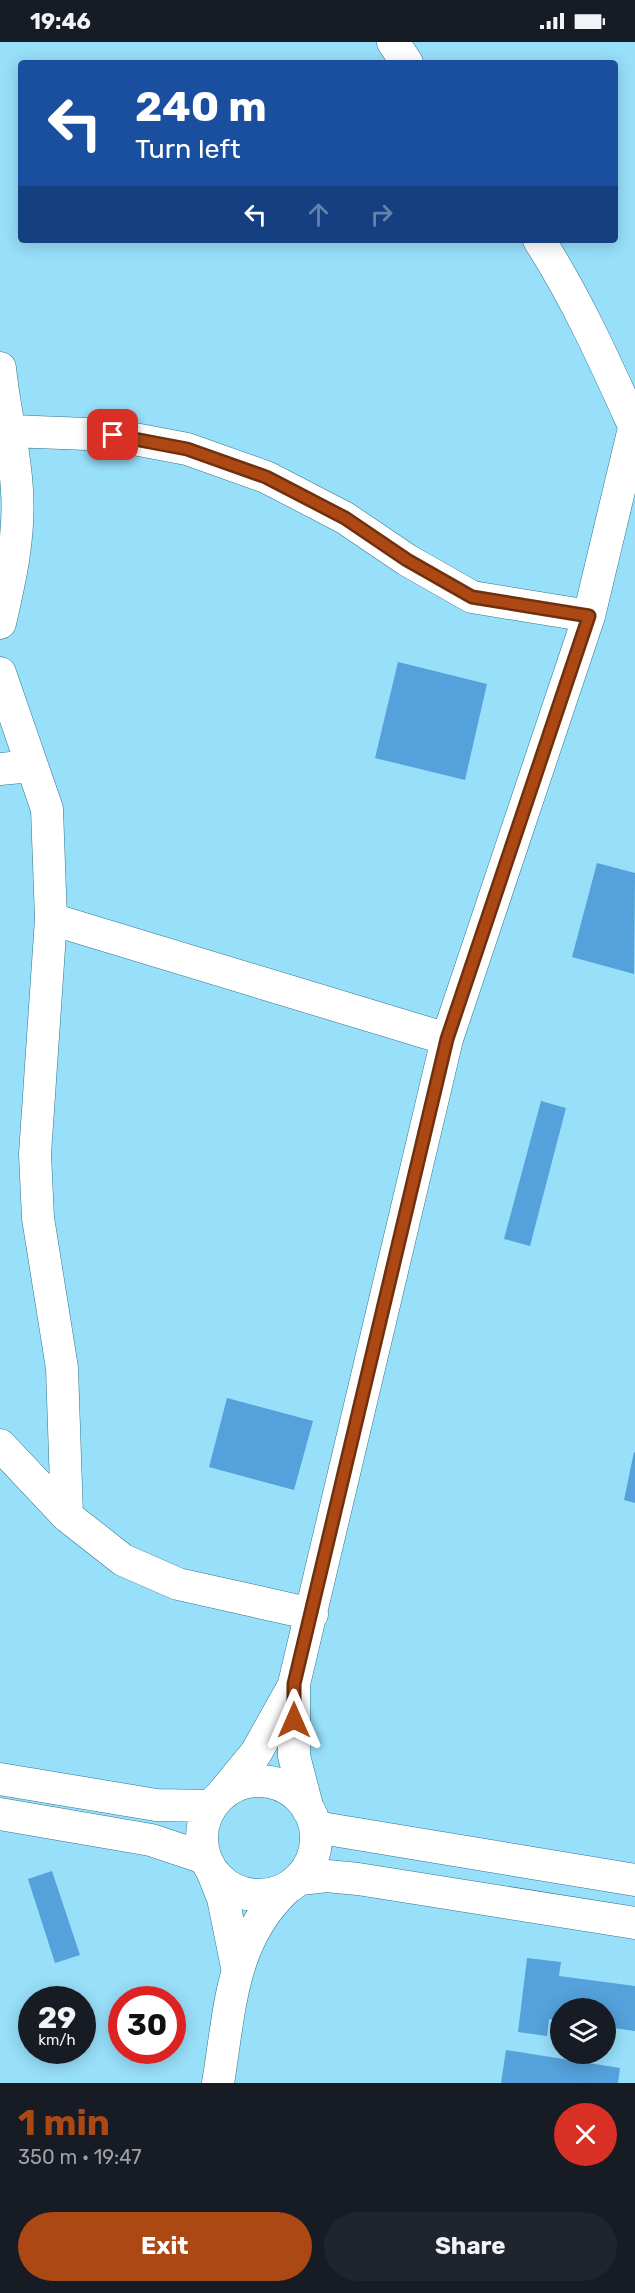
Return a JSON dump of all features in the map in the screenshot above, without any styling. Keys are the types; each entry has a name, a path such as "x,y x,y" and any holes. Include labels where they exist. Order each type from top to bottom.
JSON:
{"street":[{"path":"393,42 405,60"},
{"path":"219,2083 237,1967 255,1926 268,1906 293,1884 311,1863 316,1845 312,1818 294,1756 294,1684 447,1039 589,616 634,425 595,339 556,265 541,243"},
{"path":"0,368 17,493 14,558 0,623"},
{"path":"10,431 113,435 187,449 266,477 296,492 345,518 407,560 472,597 589,616"},
{"path":"0,673 47,809 51,919 35,1154 39,1218 62,1368 68,1516"},
{"path":"0,769 31,766"},
{"path":"51,919 447,1039"},
{"path":"0,1445 68,1516 123,1560 178,1584 312,1614"},
{"path":"237,1967 224,1898 201,1840 203,1822 217,1799 255,1753 294,1684"},
{"path":"0,1779 156,1805 217,1799 240,1784 260,1781 279,1784 296,1794 312,1818 635,1880"},
{"path":"0,1814 151,1840 209,1865 225,1885 254,1896 271,1895 293,1884 327,1876 635,1923"}],"building":[{"path":"398,662 487,684 465,780 375,758"},
{"path":"597,863 635,873 634,974 572,957"},
{"path":"541,1101 566,1108 530,1246 504,1239"},
{"path":"227,1398 313,1421 294,1490 209,1467"},
{"path":"635,1453 635,1503 624,1500"},
{"path":"52,1871 80,1955 55,1963 28,1879"},
{"path":"527,1958 561,1962 559,1976 635,1986 635,2031 616,2028 616,1998 550,1998 547,2036 518,2032"},
{"path":"506,2050 550,2057 550,2064 595,2064 620,2068 618,2083 501,2083"}],"route":[{"path":"113,435 187,449 266,477 345,518 407,560 472,597 589,616 447,1039 294,1684 294,1720"}]}
